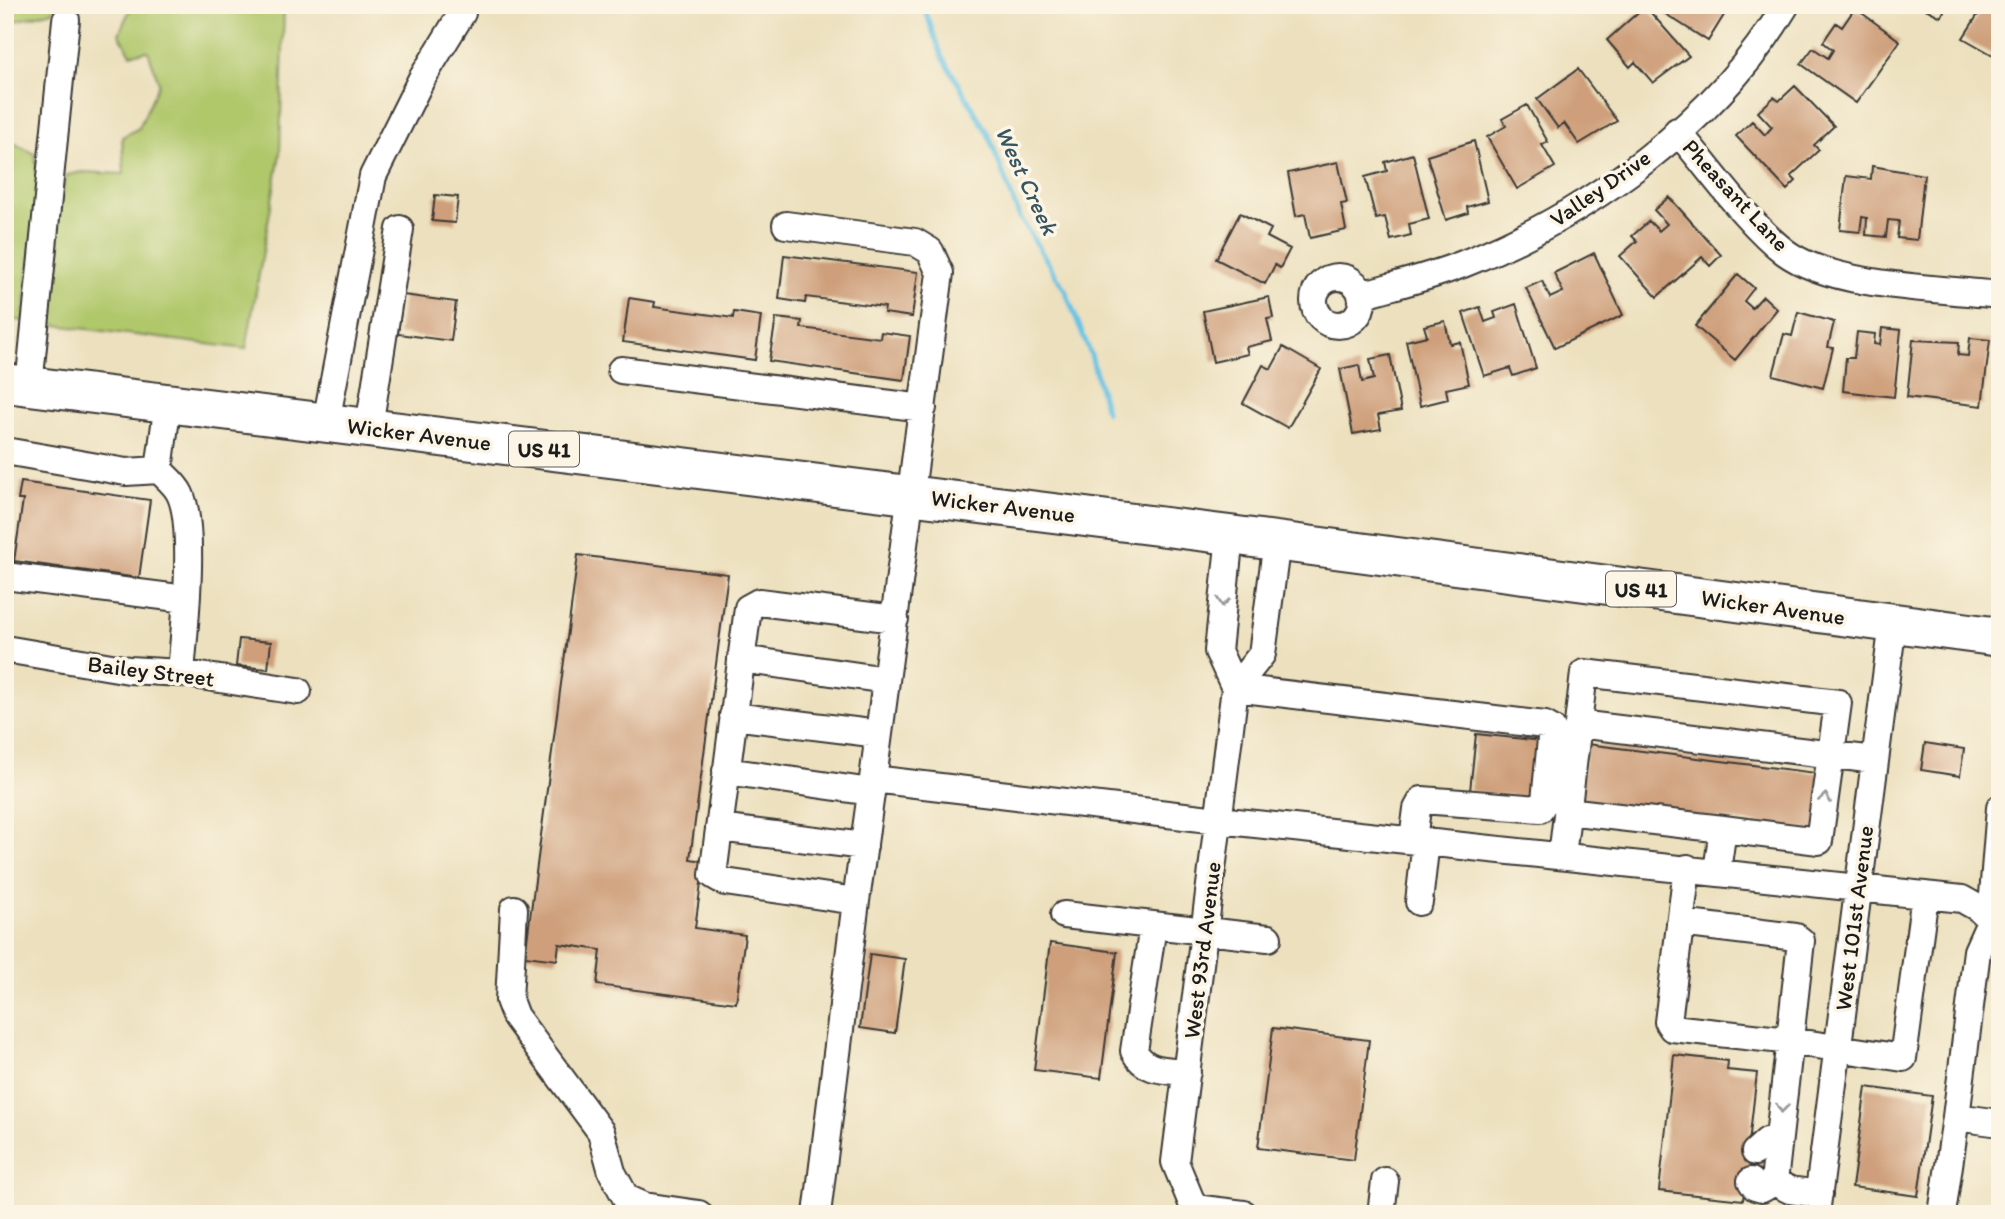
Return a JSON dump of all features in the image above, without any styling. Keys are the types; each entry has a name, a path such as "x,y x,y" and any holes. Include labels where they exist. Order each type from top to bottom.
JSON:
{"highway":[{"name":"Wicker Avenue","path":"17,384 1230,535 2000,636"}],"street":[{"name":"Valley Drive","path":"1361,295 1463,264 1551,223 1625,174 1678,131 1743,66 1786,5"},
{"path":"326,422 373,176 421,80 462,13"},
{"path":"17,384 66,20"},
{"name":"Pheasant Lane","path":"1678,131 1768,236 1800,261 1843,277 2000,295"},
{"path":"786,225 915,242 930,251 940,273 817,1214"},
{"path":"369,427 400,229"},
{"path":"621,370 923,408"},
{"path":"159,470 168,402"},
{"path":"5,451 126,471 159,470 180,492 187,514 186,599 181,673"},
{"path":"1230,535 1217,651 1235,688"},
{"path":"1235,688 1262,654 1277,541"},
{"path":"5,576 186,599"},
{"path":"856,901 725,882 713,874 733,716 748,608 759,602 895,620"},
{"name":"West 101st Avenue","path":"1817,1204 1893,623"},
{"name":"Bailey Street","path":"5,649 129,670 181,673 298,691"},
{"path":"741,659 886,680"},
{"path":"1562,856 1567,811 1584,673 1838,703 1819,841 1567,811"},
{"path":"1235,688 1545,725 1552,729 1545,801 1541,809 1422,800 1417,809 1419,902"},
{"name":"West 93rd Avenue","path":"1187,1206 1175,1162 1235,688"},
{"path":"733,716 879,734"},
{"path":"1578,724 1875,760"},
{"path":"726,771 1717,871 1962,899 1978,908 1996,911"},
{"path":"1942,1214 1977,951 1996,911 2000,808"},
{"path":"719,828 864,846"},
{"path":"1717,871 1723,830"},
{"path":"1687,868 1668,1022 1672,1028 1790,1041 1903,1058 1925,895"},
{"path":"514,909 509,988 515,1016 601,1132 612,1172 625,1198 645,1206 699,1214"},
{"path":"1064,915 1204,933 1268,938"},
{"path":"1680,923 1796,937 1801,941 1790,1041 1762,1182 1790,1190 1817,1204"},
{"path":"1153,926 1134,1051 1139,1061 1149,1068 1187,1072"},
{"path":"1956,1117 2000,1123"},
{"path":"1381,1214 1385,1181"},
{"path":"1187,1206 1244,1214"}],"green space":[{"path":"5,5 75,5 5,24"},
{"path":"124,5 284,5 280,154 246,349 46,324 57,208 67,175 82,172 124,174 122,137 139,128 159,83 148,51 131,54 119,34 131,7"},
{"path":"5,139 35,154 38,183 23,321 5,318"}],"building":[{"path":"1669,5 1729,7 1708,41 1664,13"},
{"path":"1918,5 1947,5 1941,17"},
{"path":"1984,5 2000,5 2000,59 1963,38"},
{"path":"1645,6 1689,56 1653,83 1635,62 1630,67 1607,40"},
{"path":"1855,8 1900,41 1856,103 1801,64 1813,48 1828,58 1833,50 1823,42 1836,23 1842,27"},
{"path":"1578,69 1617,121 1579,144 1564,123 1558,128 1537,99"},
{"path":"1795,86 1834,126 1814,145 1819,150 1791,176 1796,181 1787,190 1736,136 1752,121 1765,135 1772,127 1758,112 1774,97 1779,101"},
{"path":"1527,105 1548,142 1542,145 1555,167 1517,189 1487,137 1506,126 1502,119"},
{"path":"1474,141 1488,201 1467,207 1468,213 1446,220 1427,156"},
{"path":"1413,154 1429,219 1409,224 1411,235 1391,240 1385,217 1376,219 1365,177 1387,171 1385,162"},
{"path":"1338,162 1347,203 1341,204 1346,230 1310,238 1305,214 1296,216 1288,173"},
{"path":"1872,166 1924,175 1917,240 1897,238 1899,221 1888,220 1886,237 1866,235 1867,218 1862,217 1860,232 1840,230 1846,176 1871,179"},
{"path":"435,195 458,197 455,223 432,221"},
{"path":"1669,197 1721,255 1710,266 1702,257 1657,297 1620,256 1637,241 1632,236 1649,221 1659,231 1667,224 1654,210"},
{"path":"1240,213 1271,229 1267,237 1290,249 1280,268 1275,265 1265,284 1216,259"},
{"path":"1594,253 1623,315 1555,348 1526,288 1542,281 1550,298 1563,292 1554,273"},
{"path":"784,255 918,272 912,317 884,313 885,307 806,297 805,303 779,299"},
{"path":"1738,274 1754,288 1744,301 1752,308 1763,296 1777,309 1735,360 1695,326"},
{"path":"403,295 456,302 451,341 398,334"},
{"path":"1269,297 1273,318 1267,319 1272,341 1246,347 1248,354 1213,362 1203,311"},
{"path":"629,298 655,302 654,307 733,318 734,312 761,316 755,360 623,342"},
{"path":"1516,304 1536,368 1513,376 1510,368 1484,376 1463,313 1480,307 1485,322 1496,318 1494,312"},
{"path":"1798,312 1834,322 1828,347 1833,348 1823,388 1773,375 1784,334 1792,336"},
{"path":"776,318 802,321 801,328 880,338 881,332 910,336 904,380 769,361"},
{"path":"1445,321 1450,344 1460,342 1469,384 1446,389 1448,399 1420,406 1406,341 1427,336 1424,326"},
{"path":"1882,328 1901,330 1894,397 1843,391 1846,358 1854,358 1857,332 1875,334 1874,344 1880,345"},
{"path":"1970,338 1990,340 1982,406 1907,397 1913,340 1959,342 1958,355 1968,356"},
{"path":"1283,347 1321,369 1288,428 1243,403 1263,365 1271,369"},
{"path":"1390,355 1401,411 1378,415 1381,429 1353,434 1340,369 1359,365 1362,382 1374,379 1370,359"},
{"path":"21,482 150,500 139,578 14,561 23,500 18,500"},
{"path":"578,555 728,574 690,859 704,861 695,928 745,935 736,1003 597,985 601,950 559,944 557,960 525,956"},
{"path":"239,639 271,642 268,669 236,666"},
{"path":"1476,734 1543,741 1537,798 1470,791"},
{"path":"1925,743 1964,749 1960,776 1921,770"},
{"path":"1587,744 1824,774 1817,831 1579,801"},
{"path":"1050,943 1117,952 1101,1078 1034,1070"},
{"path":"870,954 905,959 895,1033 860,1028"},
{"path":"1273,1028 1369,1040 1354,1160 1258,1148"},
{"path":"1674,1055 1728,1061 1727,1070 1757,1073 1748,1152 1764,1154 1762,1180 1746,1178 1743,1200 1659,1191"},
{"path":"1866,1087 1932,1096 1918,1196 1852,1187"}],"waterway":[{"name":"West Creek","path":"923,5 942,56 988,134 1019,216 1065,290 1091,355 1106,412"}]}
